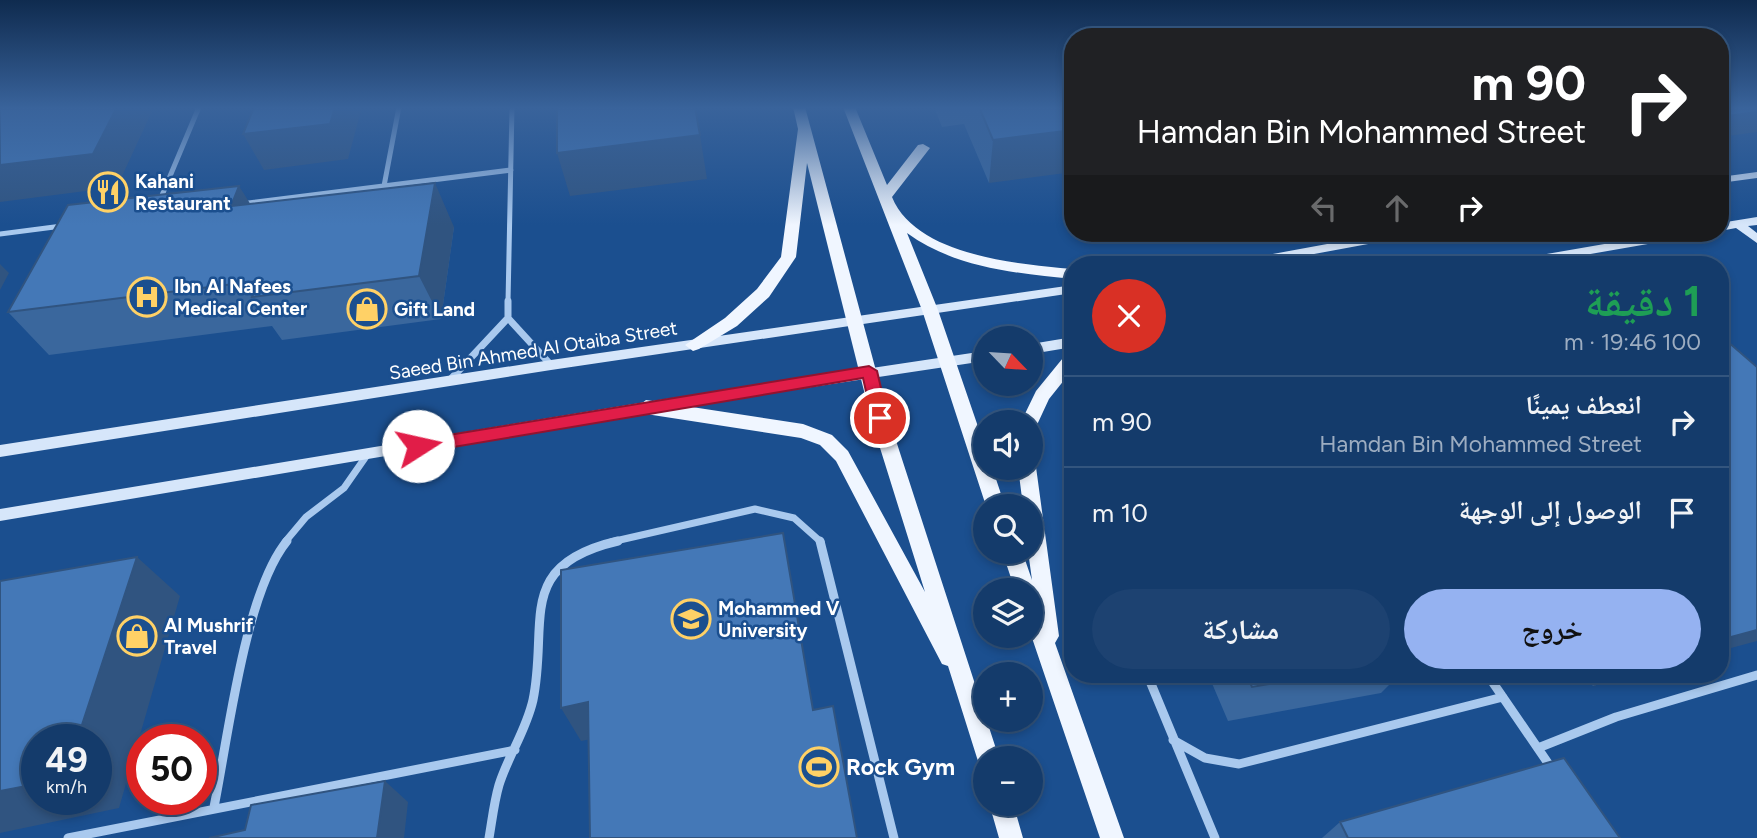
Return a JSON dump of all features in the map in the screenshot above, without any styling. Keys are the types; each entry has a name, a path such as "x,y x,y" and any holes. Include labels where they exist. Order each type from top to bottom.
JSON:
{"main road":[{"path":"694,345 731,322 763,293 788,257 800,146"},
{"path":"811,146 880,418 984,746"},
{"path":"864,146 930,310 992,494"},
{"path":"885,202 923,148"},
{"path":"1729,179 1757,175"},
{"path":"885,202 920,238 943,250 1004,265 1064,273"},
{"path":"1729,226 1757,221"},
{"path":"1738,224 1757,239"},
{"path":"1283,256 1358,242"},
{"path":"1557,256 1637,242"},
{"name":"Saeed Bin Ahmed Al Otaiba Street","path":"0,451 551,365 1064,290"},
{"path":"1043,347 1064,344"},
{"path":"0,515 646,407 869,371 973,358"},
{"path":"1036,410 1042,396 1064,368"},
{"path":"646,407 778,425 826,440 842,456 917,602 967,688"},
{"path":"1029,480 1054,674"},
{"path":"1043,641 1112,838"},
{"path":"1005,816 1011,838"}],"street":[{"path":"158,204 182,146"},
{"path":"384,186 392,146"},
{"path":"448,382 508,318 511,146"},
{"path":"235,205 511,170"},
{"path":"0,234 77,225"},
{"path":"508,318 551,365"},
{"path":"217,792 249,629 275,555 306,517 344,488 368,455"},
{"path":"489,838 493,805 533,699 540,600 558,568 574,555 610,542 755,509 776,510 796,518 812,529 823,545 894,838"},
{"path":"1538,748 1616,717 1757,675"},
{"path":"1150,683 1215,838"},
{"path":"1493,683 1560,782"},
{"path":"1172,740 1205,758 1239,764 1503,697"},
{"path":"217,806 515,750"},
{"path":"68,838 176,815"}],"building":[{"path":"0,146 97,146 93,154 0,165"},
{"path":"557,146 612,146 557,153"},
{"path":"435,183 419,276 252,297 258,281 8,312 68,205 239,186 231,206"},
{"path":"1729,343 1757,367 1757,630 1729,638"},
{"path":"783,533 813,710 833,706 857,838 590,838 588,702 561,708 561,570"},
{"path":"137,557 82,724 21,724 21,787 0,791 0,581"},
{"path":"1250,683 1274,683 1252,687"},
{"path":"1564,758 1620,838 1348,838 1340,822"},
{"path":"385,781 377,838 209,838 245,830 251,805"}],"place":[{"name":"Kahani Restaurant","path":"108,192"},
{"name":"Ibn Al Nafees Medical Center","path":"147,297"},
{"name":"Gift Land","path":"367,309"},
{"name":"Mohammed V University","path":"691,619"},
{"name":"Al Mushrif Travel","path":"137,636"},
{"name":"Rock Gym","path":"819,767"}],"route":[{"path":"418,446 869,371 880,418"}]}
